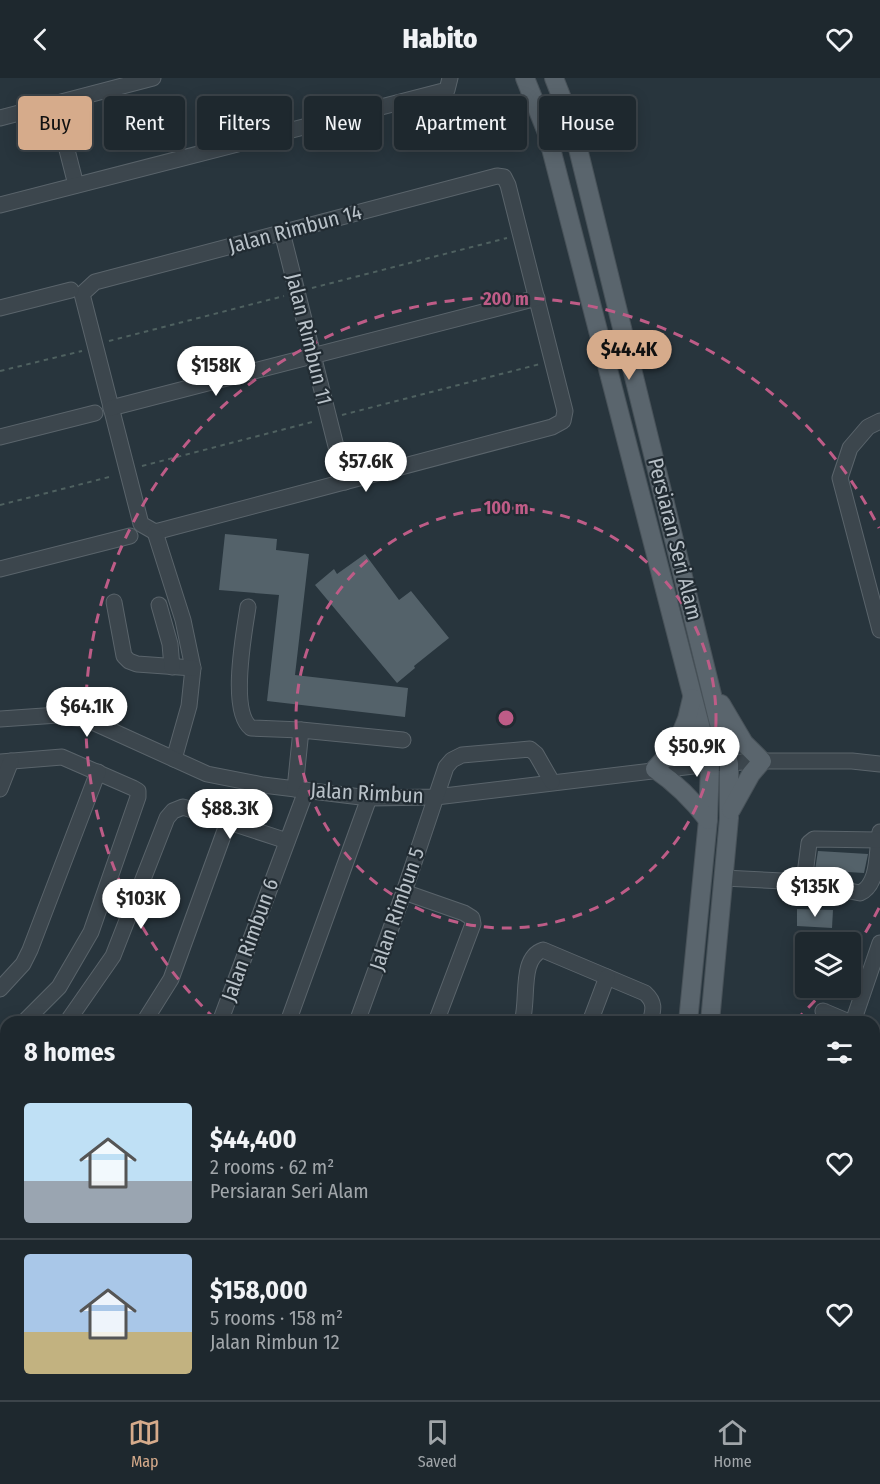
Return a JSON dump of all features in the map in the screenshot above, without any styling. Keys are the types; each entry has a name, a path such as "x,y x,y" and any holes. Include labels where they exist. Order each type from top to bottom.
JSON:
{"main road":[{"name":"Persiaran Seri Alam","path":"525,78 547,133 710,764 708,820 689,1016"},
{"name":"Persiaran Seri Alam","path":"554,78 572,124 729,764 729,814 711,1016"},
{"path":"708,680 733,727 744,743 762,761 746,782 729,814"},
{"path":"692,697 687,719 676,746 655,769 675,782 708,820"}],"street":[{"path":"82,96 153,78"},
{"path":"0,205 447,90 450,78"},
{"path":"0,117 18,112"},
{"path":"67,150 76,185"},
{"name":"Jalan Rimbun 14","path":"90,347 81,294 95,282 497,176 504,177 508,185 521,235"},
{"name":"Jalan Rimbun 11","path":"282,232 345,482"},
{"path":"155,532 552,426 564,420 565,411 521,235"},
{"path":"0,308 71,290"},
{"path":"111,408 537,298"},
{"path":"90,347 111,408 122,473 141,524 155,532 183,620 193,668 189,706 174,759"},
{"path":"0,437 95,413"},
{"path":"880,421 868,427 850,448 840,478 875,591 880,630"},
{"path":"0,569 130,536"},
{"path":"114,602 124,656 129,661 193,668"},
{"path":"159,605 170,644 172,667"},
{"path":"248,607 239,672 240,712 244,723 251,728 301,730 403,740"},
{"name":"Jalan Rimbun","path":"0,719 58,715 88,720 207,774 301,790 369,798 436,797 710,764 762,761 852,761 880,764"},
{"name":"Jalan Rimbun 6","path":"222,1016 287,841 301,790 301,730"},
{"name":"Jalan Rimbun 5","path":"359,1016 446,767 452,760 462,755 530,749 536,754 552,782"},
{"path":"0,789 5,761 62,757 138,791 91,932 59,987 30,1016"},
{"path":"0,989 23,964 30,950 98,772"},
{"path":"290,1016 369,798"},
{"path":"71,1016 113,956 167,818 173,811 183,807 287,841"},
{"path":"148,1016 171,979 228,822"},
{"path":"723,878 804,882 860,893 867,890 872,882 879,836 814,839 809,843 804,882"},
{"path":"404,892 464,913 472,918 473,924 437,1016"},
{"path":"854,1016 876,972 880,943"},
{"path":"523,1016 529,961 535,953 543,950 645,993 652,1000 654,1010 652,1016"},
{"path":"592,1016 607,977"},
{"path":"823,1011 836,1016"}],"path":[{"path":"0,371 521,235"},
{"path":"0,505 552,360"}],"building":[{"path":"225,534 277,539 276,550 309,554 295,675 408,688 405,717 267,701 279,595 219,590"},
{"path":"365,554 399,600 411,591 449,638 397,683 315,585 334,569 337,574"},
{"path":"818,851 868,854 864,873 815,870"},
{"path":"797,909 833,910 832,928 797,926"}]}
